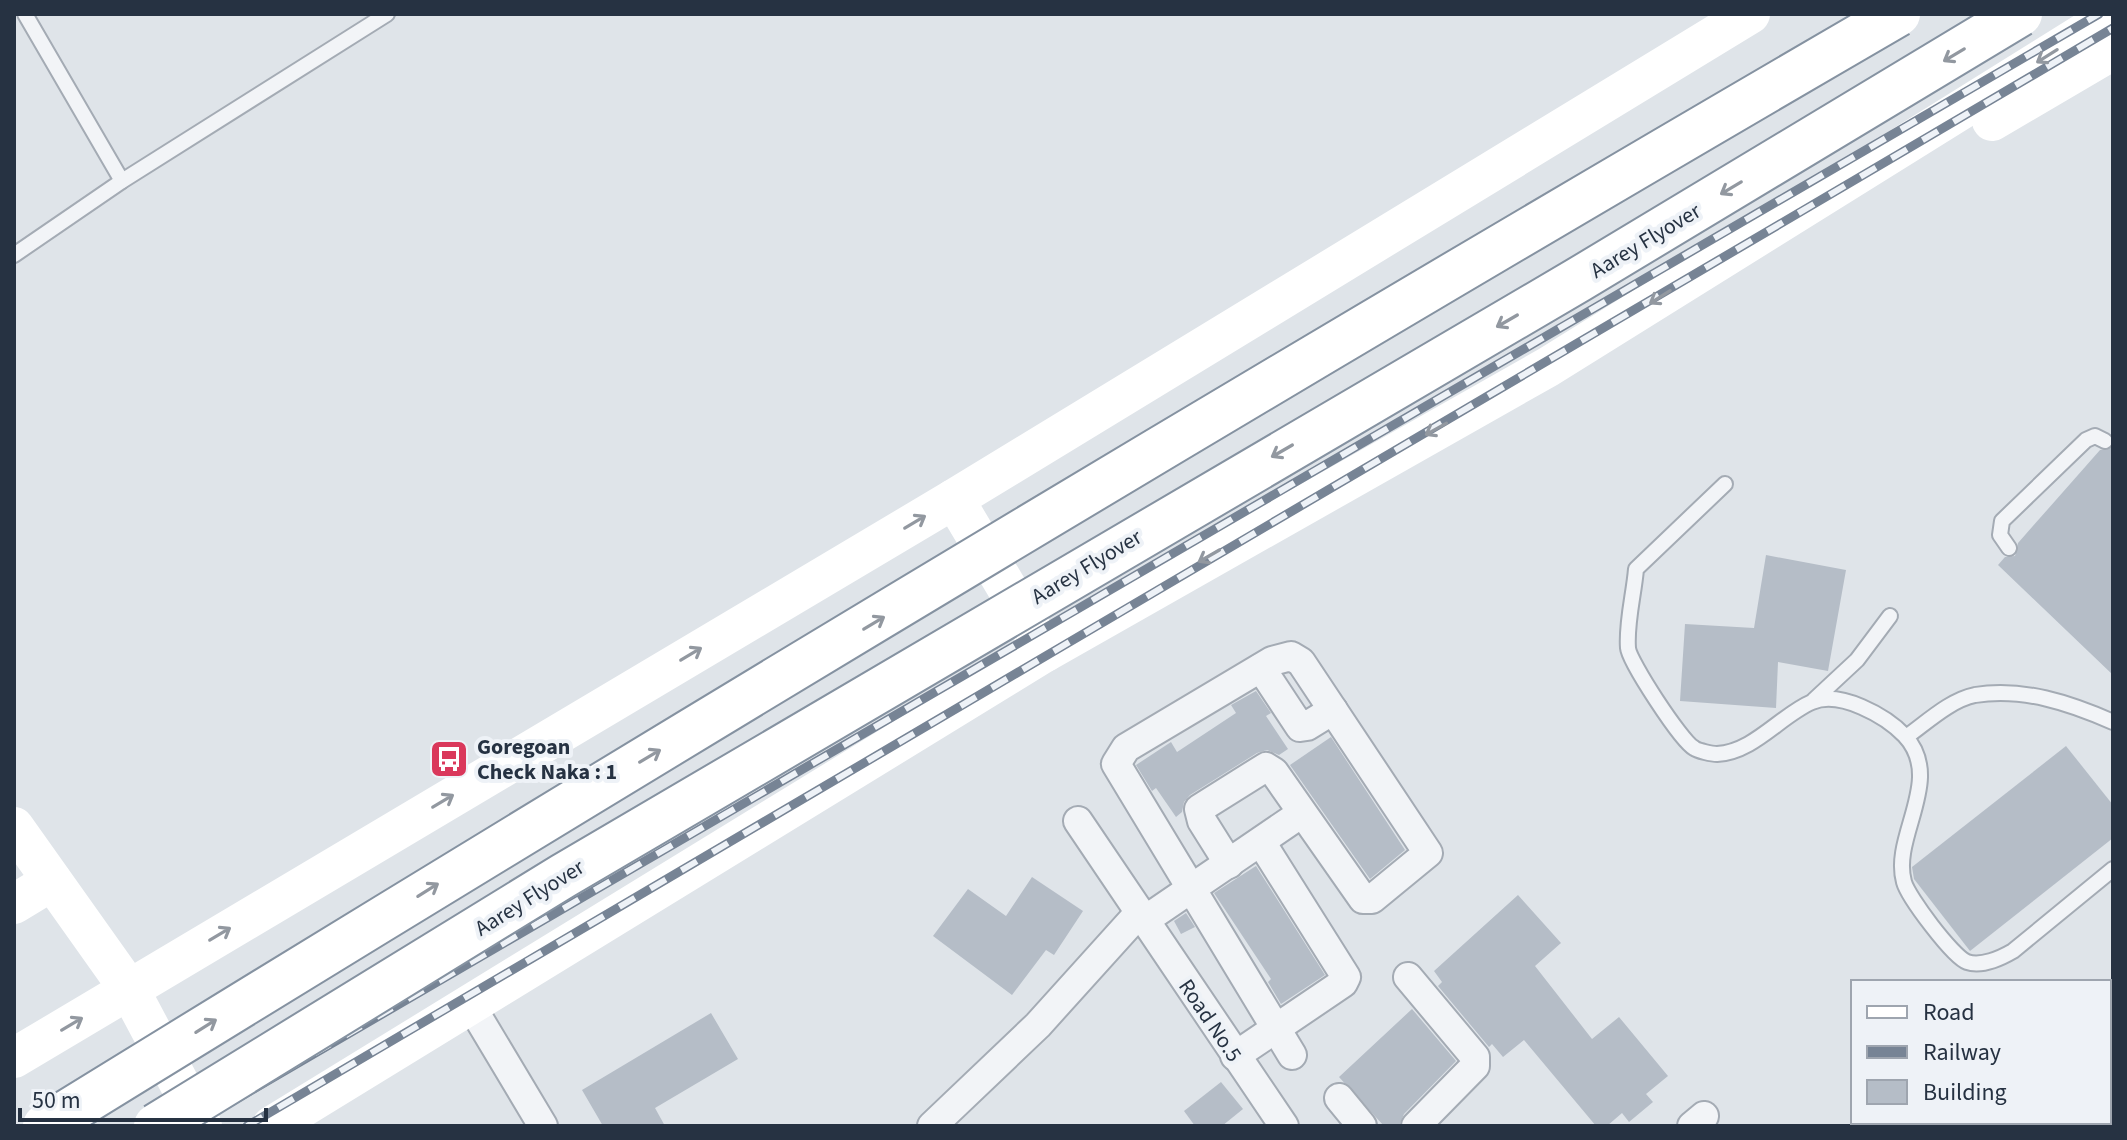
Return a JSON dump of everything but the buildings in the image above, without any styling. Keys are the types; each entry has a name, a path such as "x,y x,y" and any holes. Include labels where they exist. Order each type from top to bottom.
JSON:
{"highway":[{"path":"45,1126 484,854 1631,169 1898,14"},
{"name":"Aarey Flyover","path":"156,1126 563,876 1578,280 2020,14"}],"main road":[{"path":"14,1058 954,499 1750,14"},
{"path":"272,1126 1045,652 1548,367 2113,15"},
{"path":"1702,271 1751,261 2113,50"},
{"path":"954,499 1045,652"},
{"path":"14,827 129,989 202,1126"},
{"path":"14,904 52,881"}],"street":[{"path":"1229,864 1199,813 1203,804 1266,767 1274,772 1363,899 1372,899 1428,853 1301,662 1291,656 1280,657 1261,668 1126,748 1117,757 1120,773 1292,1055"},
{"path":"1261,668 1300,727 1333,710"},
{"path":"932,1126 1038,1025 1142,916 1191,889 1302,813"},
{"name":"Road No.5","path":"1078,821 1284,1126"},
{"path":"1235,1056 1346,977 1261,842"},
{"path":"1408,977 1475,1057 1475,1066 1470,1074 1416,1126"},
{"path":"470,1004 543,1126"},
{"path":"1339,1098 1362,1126"}],"lane":[{"path":"25,14 122,181"},
{"path":"14,255 122,181 387,14"},
{"path":"2009,548 2000,535 2002,521 2086,440 2095,436 2105,441"},
{"path":"1725,484 1636,569 1628,650 1677,731 1693,748 1718,754 1750,742 1814,700 1857,660 1890,616"},
{"path":"1906,737 1945,709 1973,695 2062,701 2113,722"},
{"path":"1814,700 1849,702 1876,712 1906,737 1919,763 1919,792 1902,865 1904,883 1959,957 1969,963 1997,959 2013,951 2113,869"}],"railway":[{"path":"190,1126 2099,14"},
{"path":"247,1126 2113,28"}],"place":[{"name":"Goregoan Check Naka : 1","path":"449,759"}]}
